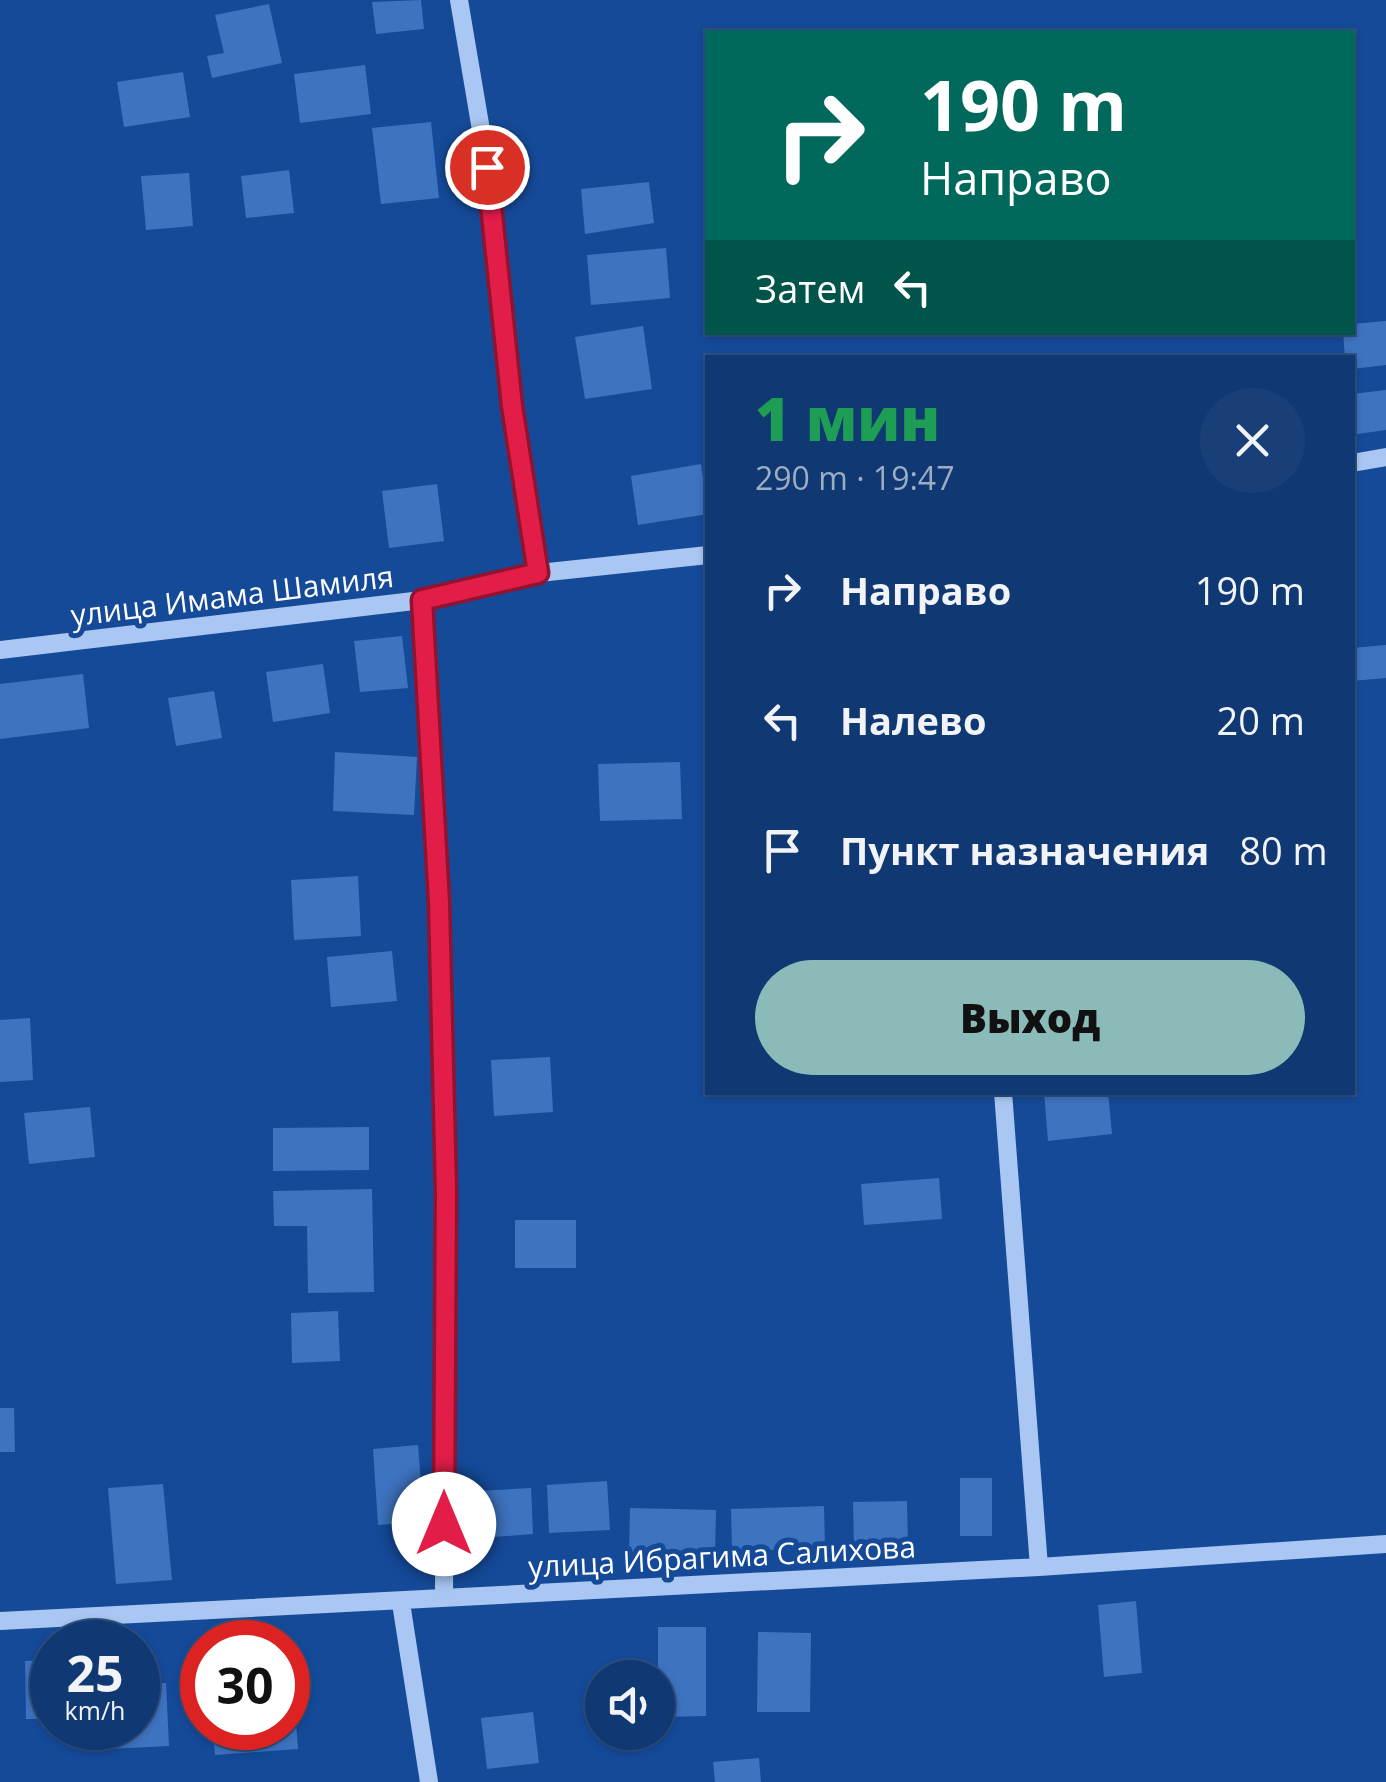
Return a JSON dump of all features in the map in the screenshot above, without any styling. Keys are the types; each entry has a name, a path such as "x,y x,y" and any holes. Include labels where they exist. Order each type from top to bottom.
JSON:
{"street":[{"path":"459,0 493,200 512,406 538,573"},
{"path":"1355,462 1386,457"},
{"name":"улица Имама Шамиля","path":"0,650 422,600 538,573 705,555"},
{"path":"422,600 439,902 446,1191 444,1598"},
{"path":"1003,1095 1039,1568"},
{"name":"улица Ибрагима Салихова","path":"0,1621 1039,1568 1386,1544"},
{"path":"402,1602 429,1782"}],"building":[{"path":"421,0 424,29 376,34 372,2"},
{"path":"269,4 282,63 212,78 207,56 224,53 215,15"},
{"path":"365,65 371,114 300,123 294,74"},
{"path":"183,72 190,117 124,127 117,82"},
{"path":"431,122 439,198 381,204 372,128"},
{"path":"289,170 294,213 246,218 241,176"},
{"path":"189,173 193,226 146,230 141,176"},
{"path":"649,182 654,223 585,234 581,189"},
{"path":"666,248 670,298 591,305 587,255"},
{"path":"1386,321 1386,365 1355,369 1355,355 1345,355 1343,335 1355,335 1355,324"},
{"path":"643,326 652,389 585,399 575,337"},
{"path":"1386,390 1386,430 1357,434 1355,394"},
{"path":"701,464 705,514 638,525 631,476"},
{"path":"437,484 444,541 389,548 382,491"},
{"path":"402,636 408,688 360,692 354,641"},
{"path":"1386,645 1386,678 1355,681 1355,648"},
{"path":"323,664 330,713 273,722 266,672"},
{"path":"83,674 89,728 0,739 0,684"},
{"path":"214,691 222,738 176,746 168,698"},
{"path":"335,752 417,757 414,815 333,811"},
{"path":"680,762 682,819 600,821 598,764"},
{"path":"358,876 361,936 294,940 291,880"},
{"path":"392,951 397,1001 331,1007 327,957"},
{"path":"30,1018 33,1080 0,1082 0,1020"},
{"path":"550,1057 553,1112 494,1116 491,1060"},
{"path":"1044,1095 1108,1095 1112,1134 1048,1141"},
{"path":"90,1107 95,1157 29,1164 24,1113"},
{"path":"369,1127 369,1170 273,1171 273,1128"},
{"path":"939,1178 942,1219 864,1225 861,1184"},
{"path":"372,1189 374,1292 308,1293 307,1226 274,1226 273,1191"},
{"path":"515,1220 576,1220 576,1268 515,1268"},
{"path":"338,1311 340,1361 292,1363 291,1313"},
{"path":"0,1408 14,1408 15,1452 0,1452"},
{"path":"418,1445 424,1521 378,1525 373,1449"},
{"path":"960,1478 992,1478 992,1536 960,1536"},
{"path":"607,1481 610,1530 549,1533 547,1485"},
{"path":"163,1484 172,1580 116,1584 108,1488"},
{"path":"531,1488 533,1534 480,1538 477,1491"},
{"path":"907,1501 908,1546 854,1547 853,1502"},
{"path":"824,1506 825,1549 732,1551 731,1509"},
{"path":"630,1508 716,1510 715,1555 629,1553"},
{"path":"1136,1601 1142,1673 1104,1677 1098,1605"},
{"path":"658,1627 706,1627 706,1716 675,1717 675,1660 658,1660"},
{"path":"758,1632 811,1633 810,1712 757,1712"},
{"path":"25,1661 30,1661 30,1719 26,1719"},
{"path":"160,1683 166,1683 169,1746 160,1746"},
{"path":"533,1712 539,1763 487,1769 481,1718"},
{"path":"215,1750 284,1750 215,1755"},
{"path":"759,1758 761,1782 715,1782 713,1762"}],"route":[{"path":"444,1524 446,1191 439,902 422,600 538,573 512,406 487,167"}]}
